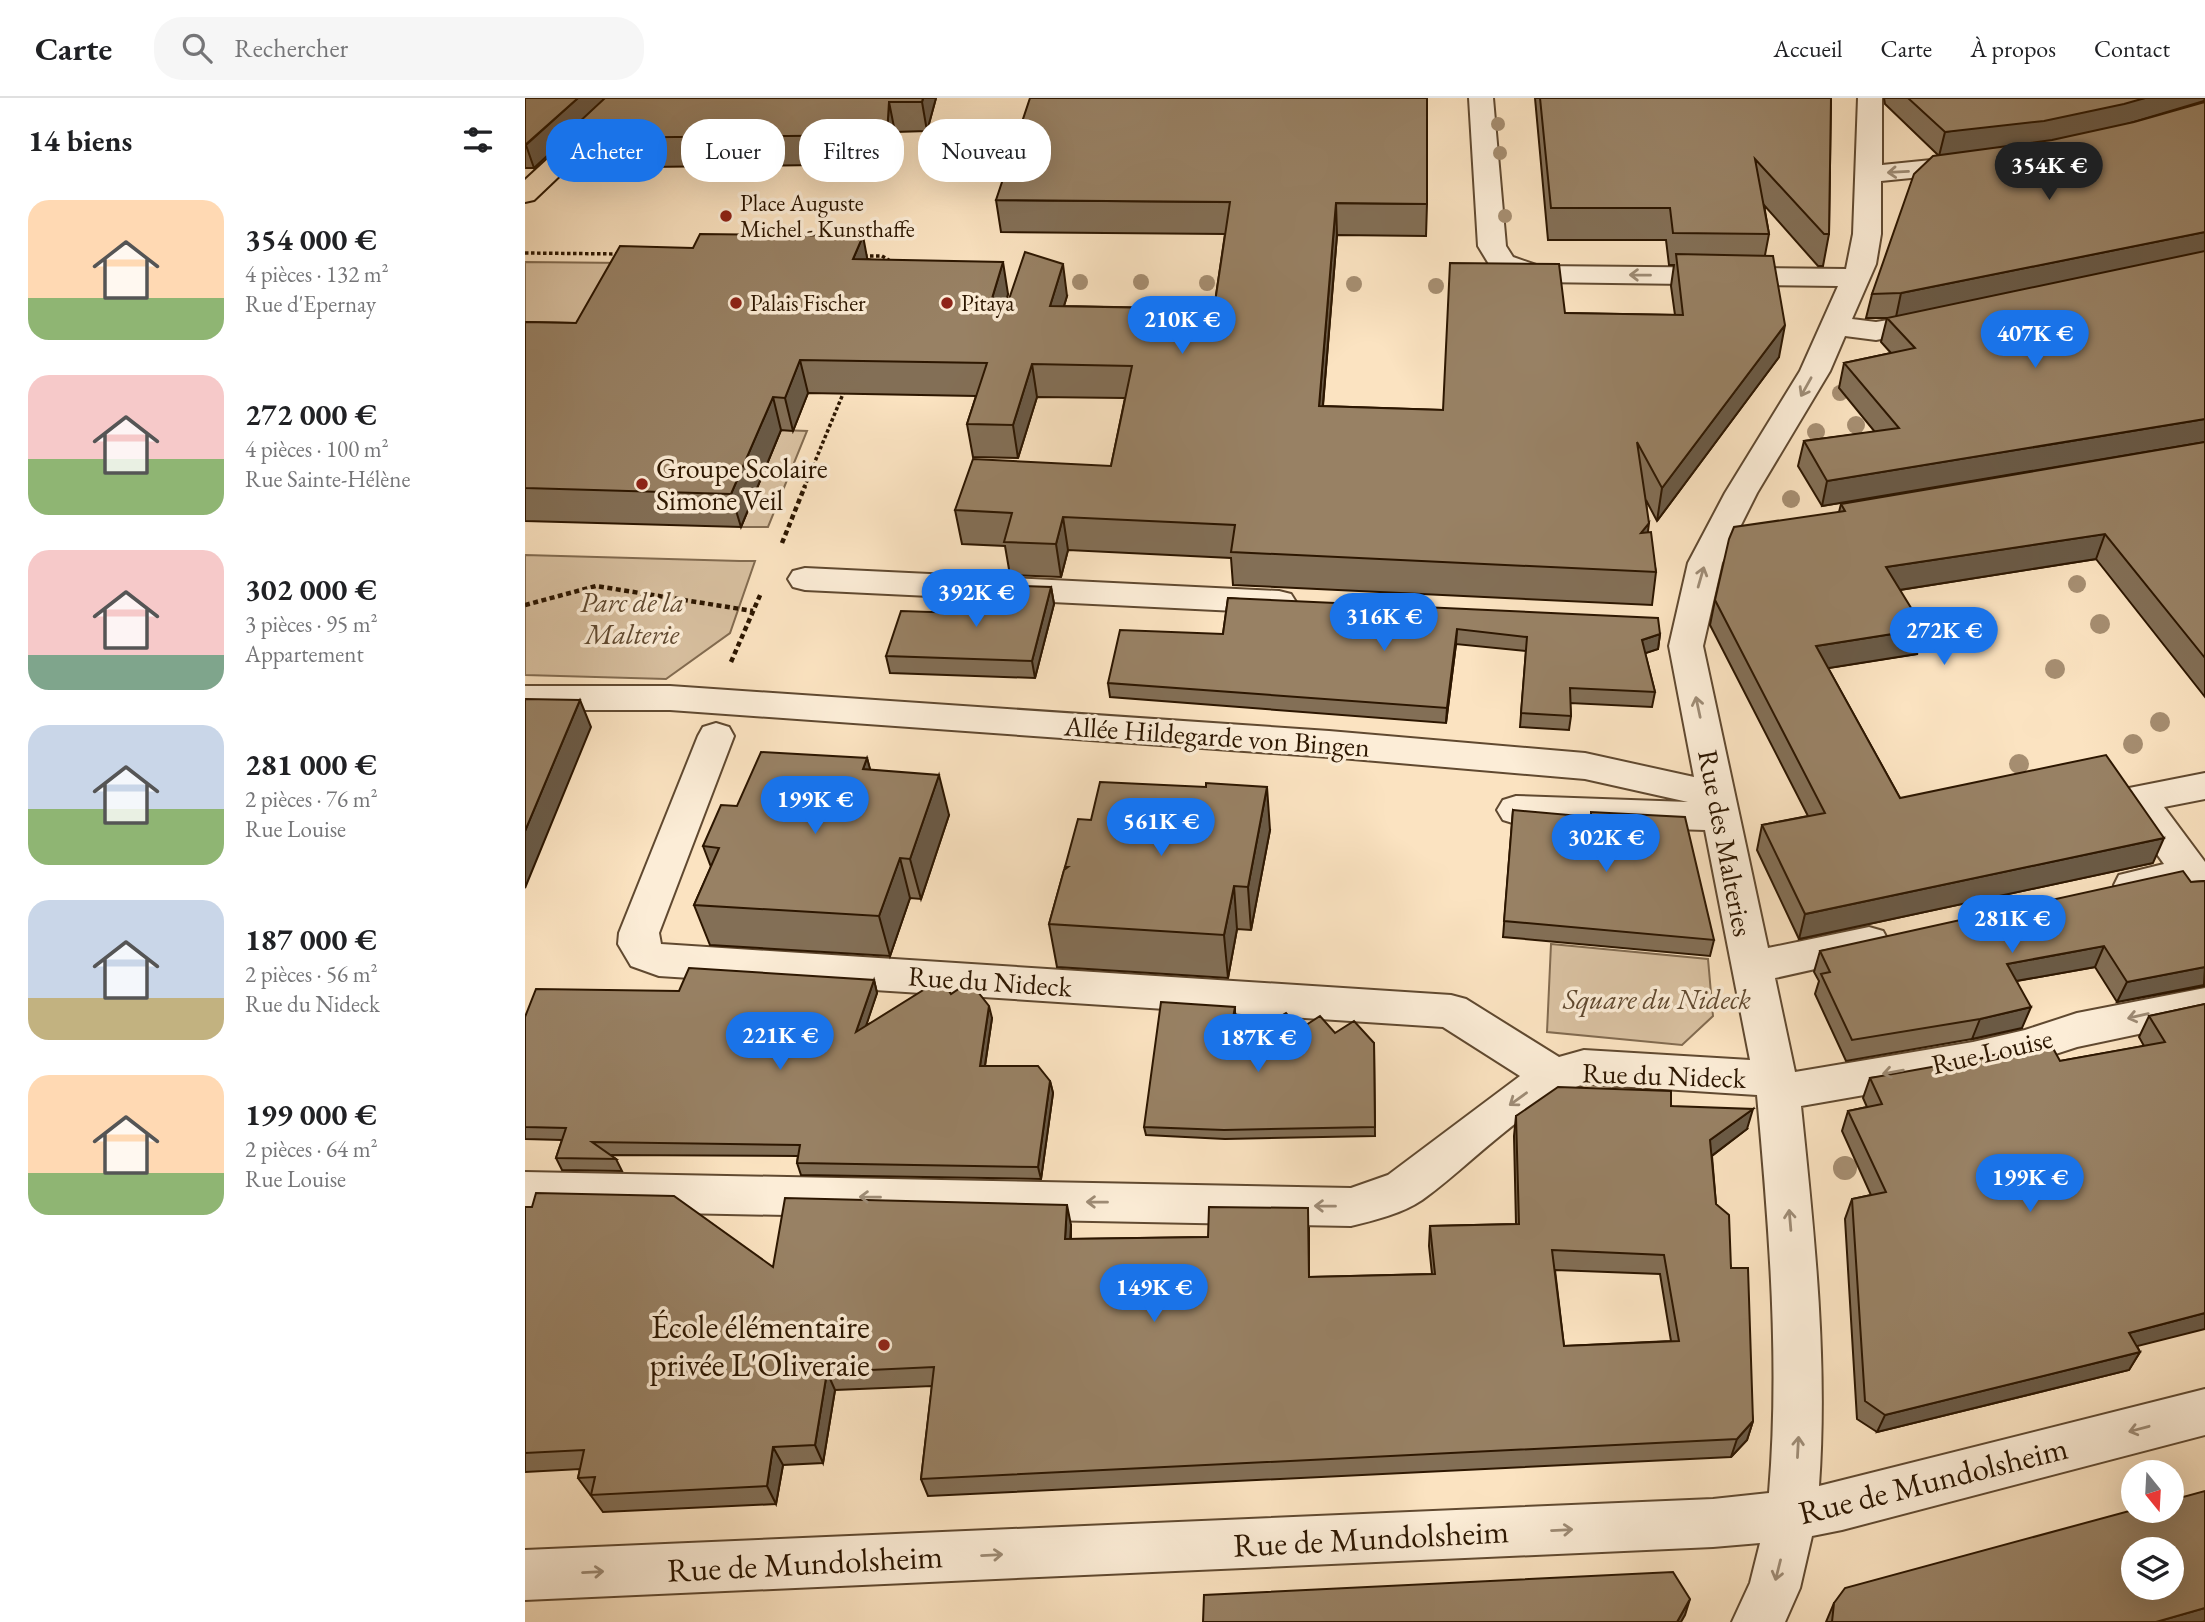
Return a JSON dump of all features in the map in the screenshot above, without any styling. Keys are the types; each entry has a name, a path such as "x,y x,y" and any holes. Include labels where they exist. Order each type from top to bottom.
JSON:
{"main road":[{"path":"525,194 629,98"}],"street":[{"path":"1481,98 1492,246 1502,263 1537,274 1855,278"},
{"name":"Rue des Malteries","path":"1758,1622 1774,1588 1792,1515 1798,1439 1792,1235 1776,1086 1686,646 1675,620 1741,493 1789,418 1837,326 1862,264 1867,234 1870,98"},
{"path":"1868,174 1940,169 1993,160"},
{"path":"1837,326 1876,331 1958,316"},
{"path":"1718,536 1759,529"},
{"path":"805,579 1303,603"},
{"name":"Allée Hildegarde von Bingen","path":"525,698 670,698 715,719 1111,727 1585,766 1719,806"},
{"name":"Rue du Nideck","path":"715,719 639,933 638,944 645,956 687,962 1451,1011 1554,1076"},
{"path":"2098,892 2191,872 2137,799 2205,786"},
{"path":"1516,810 1719,806"},
{"path":"1751,968 1898,936"},
{"name":"Rue Louise","path":"1776,1086 1973,1059 2089,1027 2205,1004"},
{"name":"Rue du Nideck","path":"525,1191 1351,1207 1379,1200 1404,1188 1522,1096 1554,1076 1584,1067 1776,1086"},
{"name":"Rue de Mundolsheim","path":"525,1575 1699,1524 1792,1515 1874,1499 2205,1412"}],"path":[{"path":"525,253 621,254"},
{"path":"855,256 882,256 895,263"},
{"path":"778,551 847,384"},
{"path":"525,605 596,586 753,611"},
{"path":"715,719 763,589"}],"green space":[{"path":"525,262 626,263 592,325 525,323"},
{"path":"781,430 807,431 768,527 741,527"},
{"name":"Parc de la Malterie","path":"525,555 755,561 730,633 666,679 525,675"},
{"name":"Square du Nideck","path":"1551,944 1708,959 1713,1016 1682,1045 1547,1032"}],"building":[{"path":"525,98 578,98 554,119 546,119 546,126 525,145"},
{"path":"605,98 923,98 922,102 889,102 888,119 799,119 799,136 785,136 785,119 681,119 681,137 667,137 667,119 582,119"},
{"path":"1030,98 1427,98 1427,204 1336,203 1319,406 1443,410 1450,263 1559,264 1565,313 1683,315 1676,254 1773,256 1785,325 1662,488 1637,442 1649,523 1641,533 1651,532 1656,572 1231,552 1235,525 1063,517 1056,544 1004,542 1012,513 955,510 973,459 1111,466 1132,366 1032,364 1013,425 967,424 987,363 800,360 785,398 773,397 731,494 525,488 525,322 576,323 620,246 693,248 700,234 863,236 853,259 1003,262 990,305 1007,305 1025,252 1063,264 1050,306 1214,309 1230,202 996,200 1002,182 1051,182 1051,119 1023,119"},
{"path":"1540,98 1831,98 1829,234 1824,234 1755,159 1769,234 1673,233 1670,208 1551,208"},
{"path":"1908,98 2145,98 2044,121 1945,132"},
{"path":"2205,102 2205,232 1901,293 1872,294 1914,174 1933,156 2052,140 2134,122"},
{"path":"2205,251 2205,419 1827,481 1804,441 1899,428 1844,363 1915,348 1887,318"},
{"path":"2205,442 2205,658 2105,534 1886,567 1924,629 1816,646 1900,798 2106,755 2164,838 1805,914 1762,825 1825,813 1715,600 1734,527 1845,511 1841,504"},
{"path":"999,585 1051,587 1032,661 886,656 901,611 991,614"},
{"path":"1228,598 1658,618 1660,634 1642,640 1655,692 1570,688 1571,716 1521,713 1527,637 1457,629 1447,708 1108,683 1120,630 1223,634"},
{"path":"525,699 580,700 525,831"},
{"path":"761,752 867,758 863,769 939,775 910,859 900,858 879,916 694,905 719,848 703,846 721,805 737,806"},
{"path":"1100,782 1206,787 1206,783 1267,787 1248,887 1234,886 1224,935 1049,924 1064,870 1068,867 1065,867 1078,819 1091,820"},
{"path":"1513,810 1591,817 1591,812 1685,817 1714,940 1504,921"},
{"path":"2183,871 2191,882 2205,881 2205,967 2127,982 2104,946 2007,964 2031,1007 1980,1019 1852,1040 1821,974 1830,972 1820,951"},
{"path":"689,968 874,980 856,1032 933,984 945,985 951,994 963,986 974,987 989,1006 980,1066 1038,1066 1050,1081 1038,1167 797,1163 800,1145 592,1142 616,1159 556,1158 566,1128 525,1127 525,1017 536,989 679,991"},
{"path":"1161,1002 1235,1007 1227,1050 1286,1013 1300,1029 1320,1016 1335,1033 1354,1021 1374,1043 1375,1127 1224,1130 1144,1127"},
{"path":"2205,1004 2205,1313 2129,1333 2140,1352 1885,1415 1865,1401 1852,1199 1886,1192 1848,1111 1882,1104 1870,1078 1982,1058 2049,1041 2060,1061 2165,1042 2149,1016"},
{"path":"1558,1087 1671,1091 1671,1106 1753,1109 1710,1140 1716,1204 1729,1215 1731,1268 1748,1268 1753,1421 1737,1439 921,1479 934,1367 827,1372 815,1445 773,1447 767,1486 591,1495 595,1477 578,1478 584,1450 525,1453 525,1207 532,1207 536,1193 674,1196 773,1267 785,1198 1067,1205 1065,1239 1208,1237 1209,1207 1308,1208 1309,1277 1435,1274 1430,1226 1519,1224 1516,1116","holes":["1552,1250 1664,1255 1679,1341 1564,1346"]},
{"path":"2205,1491 2205,1608 2156,1622 1832,1622 1834,1603 1845,1588 2121,1513 2121,1523 2184,1523 2184,1497"},
{"path":"1673,1572 1690,1599 1677,1622 1203,1622 1204,1595"}],"place":[{"name":"Place Auguste Michel - Kunsthaffe","path":"726,216"},
{"name":"Palais Fischer","path":"736,303"},
{"name":"Pitaya","path":"947,303"},
{"name":"Groupe Scolaire Simone Veil","path":"642,484"},
{"name":"École élémentaire privée L'Oliveraie","path":"884,1345"}]}
